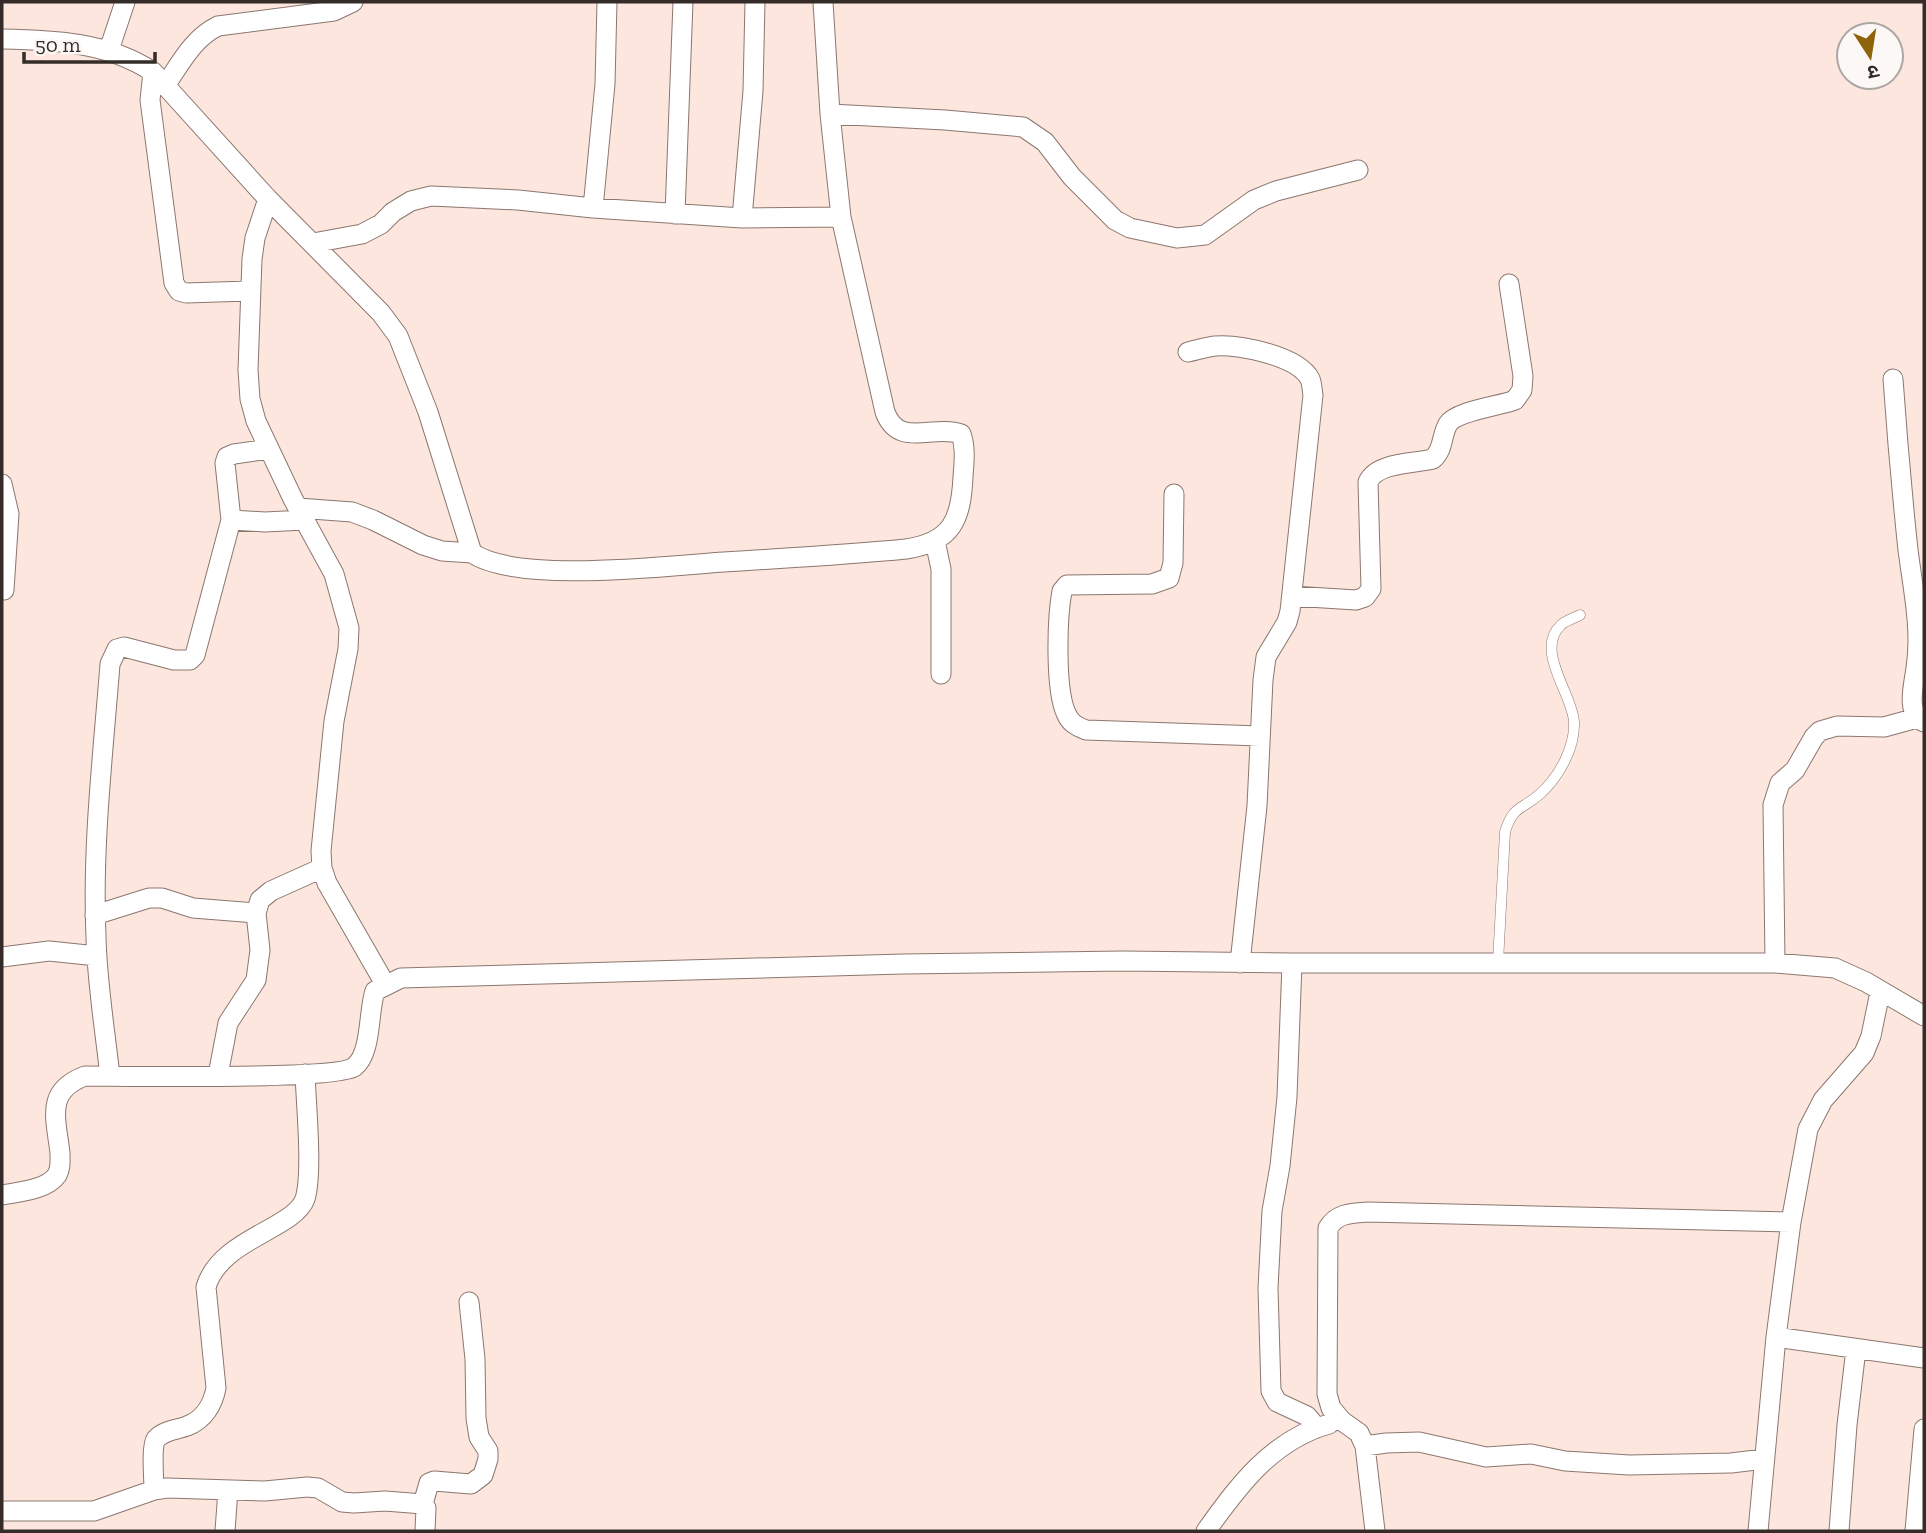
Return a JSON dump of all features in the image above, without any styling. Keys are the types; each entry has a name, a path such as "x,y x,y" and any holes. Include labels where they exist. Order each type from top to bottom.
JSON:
{"street":[{"path":"109,50 125,2"},
{"path":"250,291 186,293 179,291 174,283 150,100 159,79 204,33 218,26 334,11 352,2"},
{"path":"593,208 605,84 607,2"},
{"path":"674,214 683,2"},
{"path":"743,218 753,90 755,2"},
{"path":"231,520 265,522 301,514 352,512 442,551 472,553 482,560 512,567 586,571 880,552 922,547 934,541 958,518 962,503 965,444 961,433 952,431 900,432 890,425 885,412 841,218 830,114 823,2"},
{"path":"2,39 48,40 109,50 134,59 159,79 268,199 382,313 398,336 428,412 472,553"},
{"path":"830,114 1023,127 1045,142 1072,177 1115,220 1130,228 1177,238 1205,235 1254,200 1276,191 1358,170"},
{"path":"313,243 362,234 381,225 393,212 411,201 431,197 518,200 743,218 841,218"},
{"path":"268,199 255,238 250,291 250,399 256,421 269,449 334,574 345,608 349,628 348,649 334,721 321,850 322,868 327,883 385,984"},
{"path":"1292,596 1356,600 1365,597 1371,589 1372,572 1368,482 1371,475 1381,469 1433,459 1440,453 1449,423 1456,416 1515,400 1521,390 1523,376 1509,284"},
{"path":"1188,352 1216,346 1246,348 1297,365 1310,379 1313,395 1292,596 1287,622 1266,657 1257,806 1240,963"},
{"path":"1893,379 1899,470 1919,644 1913,712 1921,720"},
{"path":"110,1076 97,956 96,915 100,784 110,664 117,649 124,647 174,660 190,660 195,654 231,520 225,470 227,457 269,449"},
{"path":"2,484 9,514 4,590"},
{"path":"1174,494 1173,563 1169,578 1152,584 1067,584 1062,591 1060,690 1065,713 1073,725 1086,730 1260,736"},
{"path":"934,541 941,569 941,674"},
{"path":"1775,963 1773,805 1780,783 1795,770 1820,731 1837,726 1884,727 1921,720"},
{"path":"218,1075 228,1023 256,980 260,950 257,913 260,900 271,891 322,868"},
{"path":"96,915 149,898 162,898 193,908 257,913"},
{"path":"2,957 49,951 97,956"},
{"path":"2,1195 44,1185 56,1176 61,1163 55,1108 63,1088 72,1081 85,1076 341,1072 354,1068 361,1060 366,1047 375,990 401,978 418,976 1123,961 1775,963 1835,968 1866,982 1924,1016"},
{"path":"1292,963 1286,1107 1272,1211 1268,1288 1271,1391 1277,1402 1307,1416 1317,1428"},
{"path":"1758,1531 1776,1337 1791,1222 1808,1129 1823,1100 1864,1053 1871,1036 1880,992"},
{"path":"154,1490 156,1439 169,1430 188,1426 203,1416 214,1401 216,1388 206,1287 209,1278 219,1264 239,1246 297,1211 304,1200 308,1178 305,1074"},
{"path":"1375,1531 1365,1446 1359,1433 1342,1421 1331,1408 1327,1394 1328,1228 1332,1221 1346,1213 1507,1214 1791,1222"},
{"path":"425,1531 426,1508 423,1504 429,1483 434,1481 471,1484 482,1475 488,1459 488,1451 479,1437 476,1418 475,1359 469,1302"},
{"path":"1776,1337 1924,1358"},
{"path":"1839,1531 1846,1426 1856,1349"},
{"path":"1206,1531 1237,1487 1255,1468 1287,1443 1317,1428 1342,1421"},
{"path":"1915,1531 1924,1429"},
{"path":"1365,1446 1419,1443 1486,1457 1531,1454 1565,1461 1629,1465 1731,1463 1764,1459"},
{"path":"2,1511 94,1511 167,1488 265,1491 307,1487 318,1489 342,1502 423,1504"},
{"path":"225,1531 228,1490"}],"lane":[{"path":"1498,962 1505,831 1510,816 1539,795 1555,777 1569,752 1574,723 1571,708 1557,677 1552,646 1560,625 1580,615"}]}
